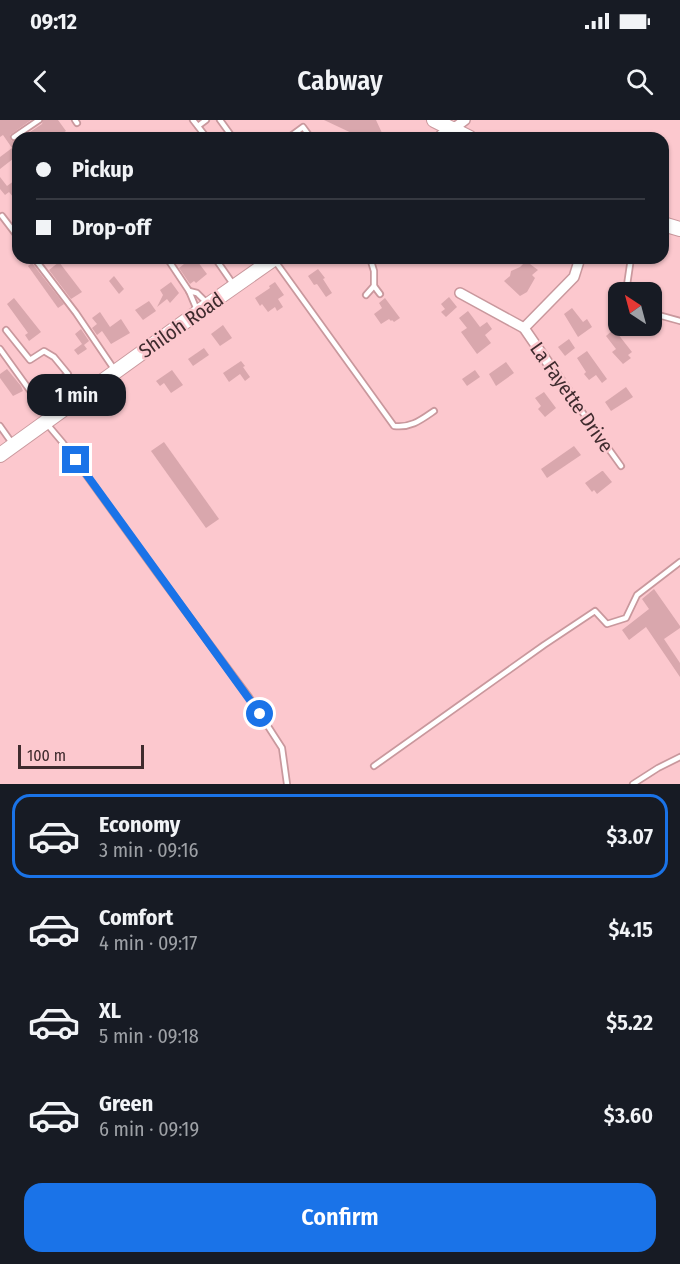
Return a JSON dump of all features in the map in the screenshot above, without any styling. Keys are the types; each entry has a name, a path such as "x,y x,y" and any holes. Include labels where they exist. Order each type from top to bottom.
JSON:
{"main road":[{"path":"434,120 459,132"},
{"path":"449,132 453,129"},
{"name":"Shiloh Road","path":"0,455 266,264"}],"street":[{"path":"453,129 465,120"},
{"name":"La Fayette Drive","path":"524,328 574,277 578,264"},
{"name":"La Fayette Drive","path":"460,293 524,328 570,395"}],"lane":[{"path":"22,132 39,120"},
{"path":"193,120 202,132"},
{"path":"198,126 206,120"},
{"path":"2,216 12,229"},
{"path":"39,264 76,313 115,372"},
{"path":"170,264 203,308"},
{"path":"219,264 235,286"},
{"path":"278,264 394,426 403,427 415,424 434,411"},
{"path":"372,264 374,286 380,294"},
{"path":"627,282 630,264"},
{"path":"366,295 374,286"},
{"path":"189,291 197,293 203,308"},
{"path":"662,316 680,321"},
{"path":"6,330 30,360 44,351 54,357 68,374 61,379 76,400"},
{"path":"0,349 63,443 249,697 282,748 287,784"},
{"name":"La Fayette Drive","path":"570,395 621,466"},
{"path":"0,426 14,445"},
{"path":"374,766 595,611 607,624 626,618 637,595 680,562"},
{"path":"633,784 680,757"}],"building":[{"path":"0,120 31,120 12,132 10,138 12,148 3,135 0,137"},
{"path":"43,120 58,120 66,131 30,132 42,124"},
{"path":"324,120 376,120 382,132 350,132"},
{"path":"12,148 12,160 0,169 0,157"},
{"path":"0,177 7,186 12,182 12,196 9,192 5,195 0,189"},
{"path":"33,264 64,304 58,308 28,266"},
{"path":"56,264 61,264 82,292 71,299 49,270"},
{"path":"184,264 200,264 207,274 196,283 194,281 190,284 179,268"},
{"path":"523,264 530,264 538,270 532,275 535,278 527,292 520,296 504,281 510,276 511,271"},
{"path":"318,269 332,293 326,297 308,276"},
{"path":"114,276 124,289 119,294 109,281"},
{"path":"171,282 179,293 170,303 167,299 157,307 163,295 160,290"},
{"path":"275,282 284,295 278,299 283,307 277,311 275,307 268,312 255,298"},
{"path":"449,297 457,307 446,317 441,312 445,309 441,304"},
{"path":"14,298 41,332 29,341 25,335 28,333 7,304"},
{"path":"385,298 400,318 394,322 389,319 381,324 374,314 382,308 379,303"},
{"path":"149,301 156,311 143,320 135,310"},
{"path":"572,308 583,322 587,319 592,327 578,337 564,314"},
{"path":"468,311 480,327 487,322 492,329 485,335 491,343 477,354 461,332 467,328 459,318"},
{"path":"100,312 110,327 121,319 130,333 111,344 102,331 97,335 92,328 97,324 92,318"},
{"path":"223,325 232,338 220,346 211,334"},
{"path":"81,329 89,341 84,345 87,349 78,355 74,350 82,344 75,334"},
{"path":"606,336 619,336 632,352 628,355 631,358 623,364 612,352 616,349"},
{"path":"569,339 575,348 565,356 558,347"},
{"path":"204,348 209,355 193,366 188,359"},
{"path":"587,351 607,379 602,383 596,375 589,380 584,374 586,372 577,358"},
{"path":"241,361 250,377 245,381 240,374 229,382 223,373"},
{"path":"506,362 514,373 496,386 489,374"},
{"path":"7,369 23,391 13,396 0,378 0,374"},
{"path":"172,370 183,385 171,393 164,383 160,386 156,381"},
{"path":"475,370 480,377 467,386 462,379"},
{"path":"626,387 633,397 611,411 605,402"},
{"path":"544,392 556,408 545,417 538,409 541,406 535,398"},
{"path":"164,442 219,519 206,528 151,451"},
{"path":"574,446 581,455 547,478 541,469"},
{"path":"602,471 612,482 597,494 594,490 592,492 585,483"},
{"path":"654,589 680,626 664,639 680,663 680,677 646,627 629,640 622,630 649,609 642,599"}],"route":[{"path":"76,460 260,714"}]}
